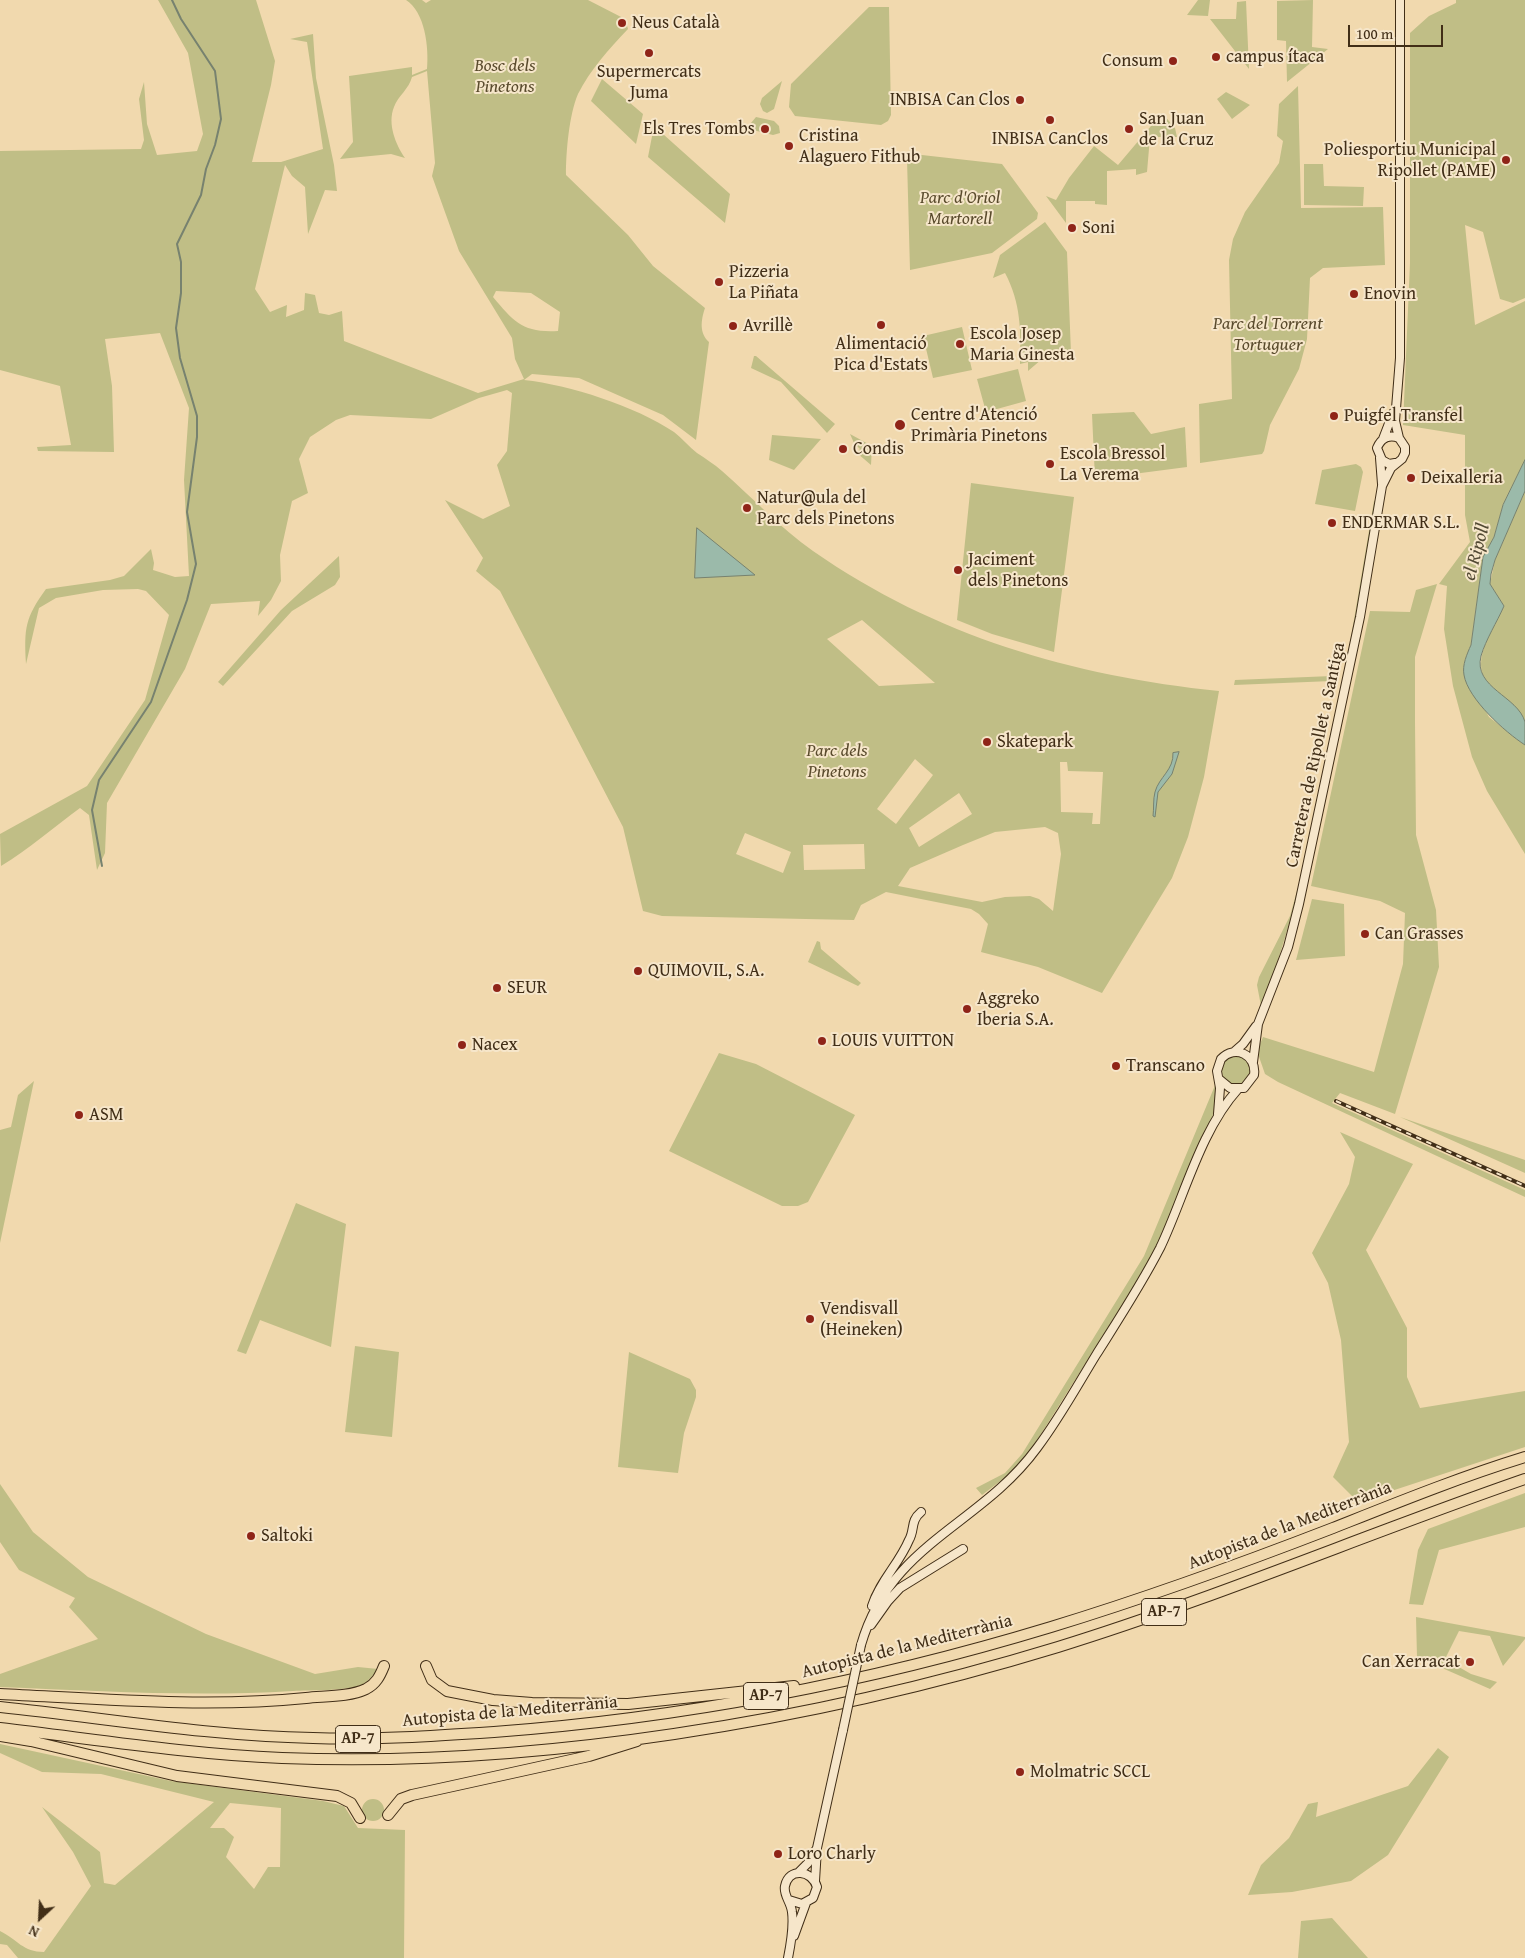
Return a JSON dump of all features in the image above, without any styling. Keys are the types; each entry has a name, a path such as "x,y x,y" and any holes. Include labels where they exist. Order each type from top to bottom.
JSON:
{"highway":[{"name":"Autopista de la Mediterrània","path":"0,1707 222,1734 363,1739 449,1735 597,1722 673,1712 817,1687 951,1656 1115,1607 1525,1457"},
{"name":"Autopista de la Mediterrània","path":"0,1728 188,1751 328,1759 478,1754 715,1727 871,1696 1054,1648 1181,1606 1525,1479"},
{"path":"0,1694 181,1702 280,1700 349,1693 365,1689 380,1677 384,1666"},
{"path":"426,1666 432,1680 447,1691 485,1698 532,1703 628,1704 703,1697 790,1685 817,1687"},
{"path":"0,1736 31,1741 177,1776 337,1796 351,1804 360,1818"},
{"path":"388,1815 396,1804 406,1796 589,1756 624,1747 647,1736"}],"main road":[{"path":"1382,486 1395,464 1402,459 1405,453 1404,444 1399,438 1395,421 1400,358 1400,0"},
{"path":"1382,486 1380,458 1377,448 1383,439 1395,407"},
{"path":"1383,439 1391,436 1399,438"},
{"path":"1380,458 1389,464 1395,464"},
{"name":"Carretera de Ripollet a Santiga","path":"1258,1024 1288,947 1298,910 1360,616 1382,486"},
{"path":"1218,1116 1220,1097 1217,1071 1219,1062 1227,1054 1235,1051 1243,1044 1258,1024"},
{"path":"868,1622 890,1584 922,1551 1006,1484 1036,1450 1136,1291 1165,1236 1218,1116 1238,1089 1247,1085 1253,1079 1255,1069 1253,1062 1258,1024"},
{"path":"1235,1051 1243,1053 1253,1062"},
{"path":"1219,1079 1227,1087 1238,1089"},
{"path":"791,1943 806,1903 816,1894 817,1848 861,1645 878,1589 909,1541 914,1520 921,1512"},
{"path":"861,1645 893,1594 910,1580 963,1549"},
{"path":"788,1958 793,1919 790,1900 784,1890 787,1880 808,1863 817,1848"},
{"path":"799,1872 807,1874 815,1881"},
{"path":"790,1900 797,1904 806,1903"}],"green space":[{"path":"158,0 256,0 275,61 252,162 281,162 323,149 307,42 290,39 313,34 316,78 334,165 337,191 325,190 308,234 305,187 292,176 285,165 255,289 270,312 287,305 286,317 304,310 305,293 315,295 319,313 329,315 342,311 344,341 478,393 524,379 515,359 512,338 459,251 432,176 435,163 427,71 412,77 396,103 392,114 394,134 398,147 405,158 391,154 340,159 353,142 349,76 412,67 412,75 427,69 426,41 422,21 418,13 406,0 422,0 426,3 431,0 588,0 625,19 628,29 594,68 578,94 570,123 566,175 628,235 653,266 705,308 702,330 709,342 696,440 663,415 579,378 532,374 524,380 602,398 622,405 674,432 694,451 719,468 778,523 813,551 859,581 907,607 956,629 1058,663 1111,675 1219,691 1204,777 1188,837 1172,878 1102,993 1038,967 981,952 988,924 979,914 971,909 886,892 861,905 854,920 662,916 643,911 623,827 500,591 476,571 483,558 445,500 483,519 510,506 497,465 507,451 512,393 507,390 479,398 431,419 350,415 336,420 310,437 299,459 308,493 292,501 280,555 281,581 271,600 258,616 260,601 211,604 185,669 107,803 105,853 97,870 89,815 80,808 1,866 0,834 87,786 145,700 169,615 146,591 138,589 103,590 56,598 39,608 26,664 25,641 27,624 46,589 110,580 124,576 151,549 154,563 153,570 175,577 189,576 184,480 189,408 160,333 105,339 112,386 114,452 38,451 37,447 71,445 60,386 0,370 0,151 141,149 144,140 139,99 144,82 147,124 157,155 197,151 203,134 188,53","holes":["496,291 531,293 560,312 558,331 528,328 520,324 493,297","862,620 935,683 879,686 827,639","915,759 933,775 896,824 877,809","1060,762 1067,762 1068,771 1103,772 1100,824 1092,824 1093,813 1061,812","959,793 972,814 919,847 909,828","1045,827 1058,833 1061,854 1053,911 1039,899 1030,896 1005,897 982,902 898,886 910,868 995,832","745,833 791,852 783,873 736,854","864,844 865,869 804,870 803,845"]},
{"path":"1198,0 1210,0 1208,16 1187,15"},
{"path":"1313,0 1312,47 1328,49 1287,82 1286,41 1277,40 1277,1"},
{"path":"1456,0 1525,0 1525,298 1513,303 1500,299 1483,232 1465,225 1475,325 1525,301 1525,460 1503,505 1494,537 1483,557 1471,645 1466,658 1464,672 1489,717 1525,745 1525,854 1487,791 1472,757 1453,686 1444,629 1447,586 1439,584 1470,542 1465,515 1465,435 1403,425 1410,263 1410,33 1429,16 1456,3"},
{"path":"1246,1 1249,69 1210,19 1236,19 1237,2"},
{"path":"869,7 889,7 891,115 888,121 881,125 795,116 789,107 791,84"},
{"path":"602,79 643,114 636,144 591,101"},
{"path":"782,81 774,109 767,113 763,111 760,104 762,98"},
{"name":"Parc del Torrent Tortuguer","path":"1298,86 1301,208 1383,207 1385,265 1323,268 1310,278 1307,339 1299,369 1270,425 1264,451 1262,454 1200,463 1199,404 1232,399 1229,260 1233,239 1245,212 1279,163 1283,141 1277,136 1279,104"},
{"path":"1226,92 1250,105 1232,119 1217,99"},
{"path":"1162,113 1175,128 1177,137 1150,137 1147,172 1136,175 1136,169 1107,171 1107,205 1095,204 1095,201 1066,201 1066,223 1046,196 1056,200 1069,178 1094,146 1118,165"},
{"path":"756,117 774,121 779,126 780,133 773,135 753,130 751,123"},
{"path":"654,126 730,194 725,223 648,157"},
{"name":"Parc d'Oriol Martorell","path":"913,154 1002,164 1038,213 1037,219 992,253 910,270 907,159"},
{"path":"1304,164 1323,164 1324,186 1364,187 1363,206 1304,205"},
{"path":"1045,222 1067,252 1071,353 1042,359 1028,371 1028,362 1020,364 1019,317 1010,284 1005,273 993,278 1000,255"},
{"path":"962,327 972,370 933,378 923,336"},
{"path":"754,356 835,424 827,433 781,382 751,368"},
{"path":"1018,369 1026,401 986,412 977,379"},
{"path":"1134,412 1151,434 1185,427 1187,467 1095,479 1092,414"},
{"path":"850,434 872,446 871,465 857,453 860,449 854,443"},
{"path":"772,435 821,439 794,470 769,460"},
{"path":"1356,464 1361,467 1363,472 1355,511 1315,504 1322,470"},
{"path":"971,483 1074,497 1054,652 992,634 957,620"},
{"path":"1525,491 1525,721 1487,682 1482,674 1481,664 1485,644 1504,606 1490,584 1495,560"},
{"path":"1376,500 1364,571 1348,653 1374,501"},
{"path":"339,556 340,577 335,585 292,611 223,686 218,682 281,610"},
{"path":"1437,584 1415,657 1415,722 1416,835 1436,910 1439,967 1395,1114 1340,1093 1332,1103 1525,1190 1525,1197 1278,1082 1265,1074 1257,1051 1263,1037 1374,1072 1403,964 1405,913 1380,901 1311,886 1370,611 1410,612 1416,590"},
{"path":"1345,671 1322,783 1299,884"},
{"path":"1332,676 1332,681 1234,685 1235,680"},
{"path":"1299,884 1281,951 1261,1006 1257,985 1259,977 1290,916"},
{"path":"1312,899 1344,904 1345,956 1296,960"},
{"path":"817,941 820,942 821,949 861,983 858,986 808,962"},
{"path":"719,1053 756,1064 855,1115 808,1202 798,1206 782,1206 669,1151"},
{"path":"1243,1054 1253,1071 1245,1083 1231,1084 1227,1082 1222,1073 1224,1061 1228,1055"},
{"path":"34,1081 0,1243 0,1130 11,1127 18,1095"},
{"path":"1216,1083 1218,1091 1216,1108 1152,1257 1031,1450 1011,1473 982,1495 976,1488 1005,1473 1022,1454 1144,1256"},
{"path":"1400,1117 1525,1160 1525,1173"},
{"path":"1340,1132 1413,1164 1366,1250 1407,1328 1407,1377 1420,1408 1525,1391 1525,1447 1358,1502 1333,1477 1349,1442 1341,1340 1328,1283 1312,1253 1349,1184 1355,1157"},
{"path":"296,1203 346,1224 331,1347 260,1320 246,1354 237,1351"},
{"path":"355,1346 399,1352 392,1437 345,1432"},
{"path":"629,1352 690,1379 696,1390 696,1397 684,1433 678,1473 618,1467"},
{"path":"0,1484 33,1532 88,1577 206,1634 315,1674 358,1667 378,1669 362,1685 329,1690 183,1693 0,1687 0,1674 98,1639 69,1607 75,1598 19,1570 0,1542"},
{"path":"1525,1493 1525,1527 1439,1550 1423,1605 1409,1604 1418,1550 1428,1529"},
{"path":"1416,1617 1525,1637 1525,1639 1503,1666 1490,1636 1459,1631 1445,1659 1471,1674 1497,1682 1490,1689 1417,1657"},
{"path":"0,1744 171,1781 323,1801 344,1806 358,1828 405,1830 404,1958 18,1958 7,1945 0,1944 0,1931 26,1948 44,1952 91,1886 73,1852 42,1807 100,1852 104,1883 115,1885 214,1802 101,1774 42,1772 0,1753","holes":["230,1803 281,1808 280,1867 268,1867 254,1889 226,1857 234,1837 224,1828 210,1828"]},
{"path":"1438,1748 1449,1757 1388,1855 1351,1881 1292,1892 1248,1895 1261,1865 1289,1838 1308,1804 1318,1802 1316,1817 1408,1786"},
{"path":"373,1799 381,1802 384,1810 381,1818 373,1821 365,1818 362,1810 365,1802"},
{"path":"1332,1918 1368,1958 1298,1958 1301,1921"}],"shaded area":[{"path":"1525,460 1525,491 1495,560 1491,574 1490,584 1504,606 1483,650 1480,667 1490,684 1521,713 1525,722 1525,745 1498,723 1472,694 1464,675 1464,667 1471,645 1483,557 1494,537 1503,505"},
{"path":"697,528 755,575 695,578"},
{"path":"1179,752 1172,774 1158,792 1155,817 1153,816 1155,792 1169,769 1173,753"}],"waterway":[{"path":"102,866 92,810 99,780 151,702 187,600 196,564 187,512 197,437 197,416 180,358 176,328 181,293 181,262 177,244 201,195 206,169 215,145 221,119 215,71 181,19 172,0"}],"railway":[{"path":"1336,1101 1525,1186"}],"place":[{"name":"Neus Català","path":"622,23"},
{"name":"Supermercats Juma","path":"649,53"},
{"name":"campus ítaca","path":"1216,57"},
{"name":"Consum","path":"1173,61"},
{"name":"INBISA Can Clos","path":"1020,100"},
{"name":"INBISA CanClos","path":"1050,120"},
{"name":"Els Tres Tombs","path":"765,129"},
{"name":"San Juan de la Cruz","path":"1129,129"},
{"name":"Cristina Alaguero Fithub","path":"789,146"},
{"name":"Poliesportiu Municipal Ripollet (PAME)","path":"1506,160"},
{"name":"Soni","path":"1072,228"},
{"name":"Pizzeria La Piñata","path":"719,282"},
{"name":"Enovin","path":"1354,294"},
{"name":"Alimentació Pica d'Estats","path":"881,325"},
{"name":"Avrillè","path":"733,326"},
{"name":"Escola Josep Maria Ginesta","path":"960,344"},
{"name":"Puigfel Transfel","path":"1334,416"},
{"name":"Centre d'Atenció Primària Pinetons","path":"900,425"},
{"name":"Condis","path":"843,449"},
{"name":"Escola Bressol La Verema","path":"1050,464"},
{"name":"Deixalleria","path":"1411,478"},
{"name":"Natur@ula del Parc dels Pinetons","path":"747,508"},
{"name":"ENDERMAR S.L.","path":"1332,523"},
{"name":"Jaciment dels Pinetons","path":"958,570"},
{"name":"Skatepark","path":"987,742"},
{"name":"Can Grasses","path":"1365,934"},
{"name":"QUIMOVIL, S.A.","path":"638,971"},
{"name":"SEUR","path":"497,988"},
{"name":"Aggreko Iberia S.A.","path":"967,1009"},
{"name":"LOUIS VUITTON","path":"822,1041"},
{"name":"Nacex","path":"462,1045"},
{"name":"Transcano","path":"1116,1066"},
{"name":"ASM","path":"79,1115"},
{"name":"Vendisvall (Heineken)","path":"810,1319"},
{"name":"Saltoki","path":"251,1536"},
{"name":"Can Xerracat","path":"1470,1662"},
{"name":"Molmatric SCCL","path":"1020,1772"},
{"name":"Loro Charly","path":"778,1854"}],"park label":[{"name":"Bosc dels Pinetons","path":"505,76"},
{"name":"Parc dels Pinetons","path":"837,761"}],"water label":[{"name":"el Ripoll","path":"1477,552"}]}
